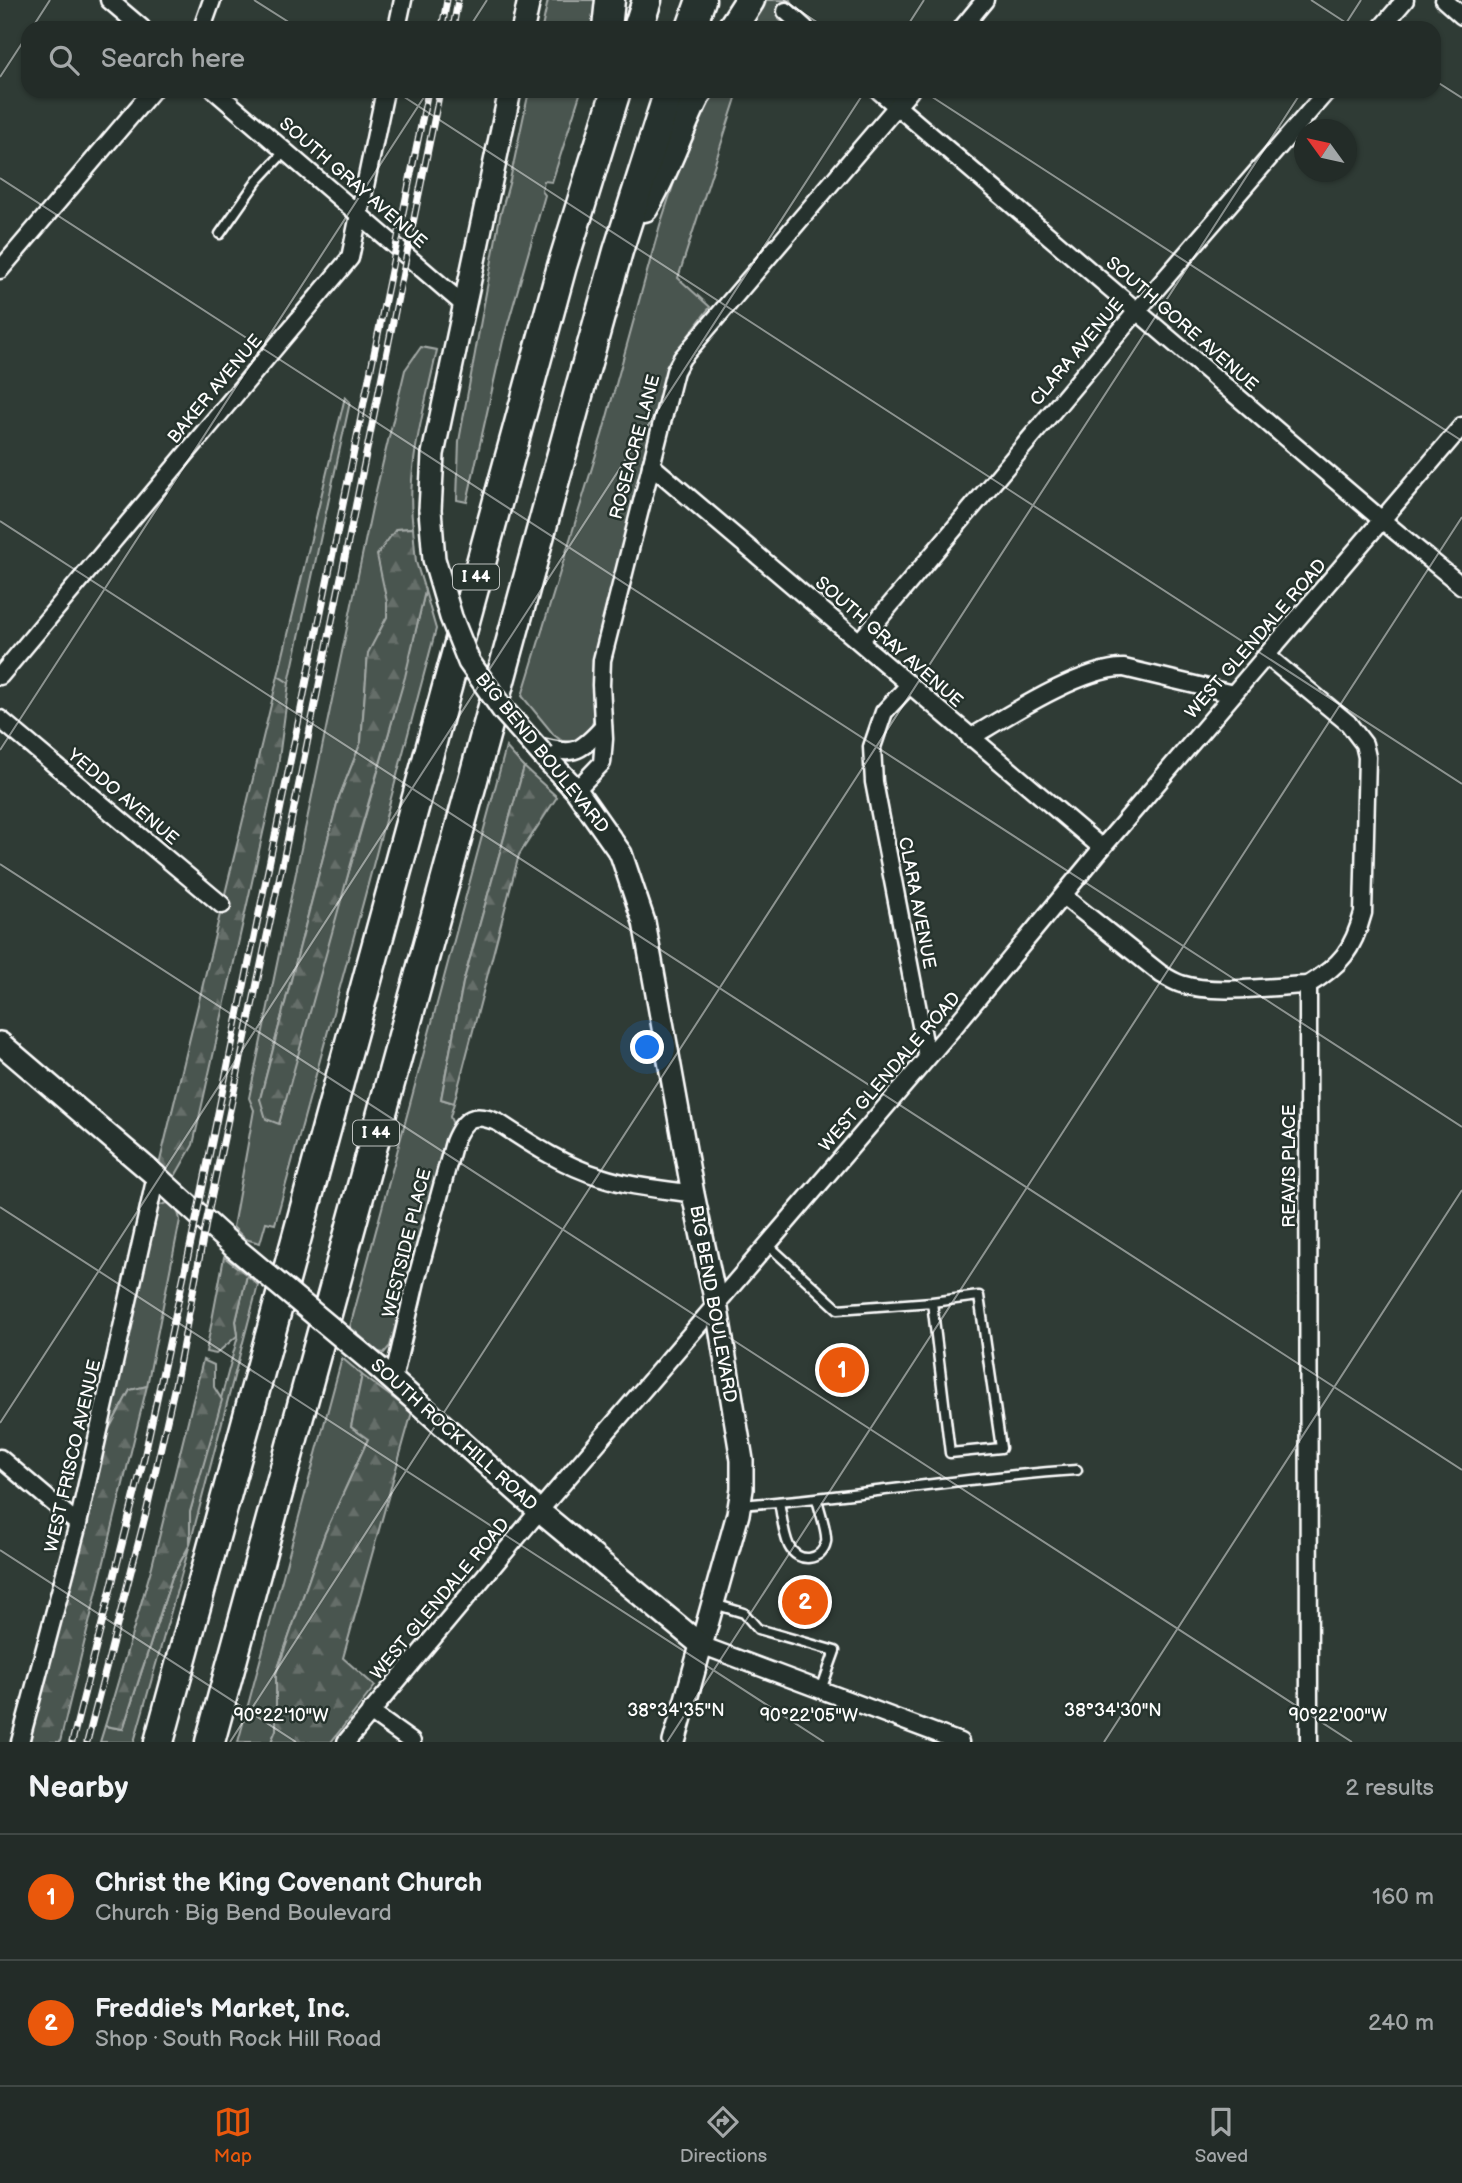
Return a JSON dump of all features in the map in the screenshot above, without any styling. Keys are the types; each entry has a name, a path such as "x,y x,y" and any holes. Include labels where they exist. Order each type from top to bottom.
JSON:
{"highway":[{"path":"608,21 610,0"},
{"path":"640,21 647,0"},
{"path":"694,21 701,0"},
{"path":"736,21 750,0"},
{"path":"586,183 597,98"},
{"name":"I 44","path":"159,1742 498,497 586,183 614,98"},
{"name":"I 44","path":"210,1742 618,251 667,98"},
{"path":"618,251 660,180 695,98"}],"main road":[{"path":"524,21 529,0"},
{"name":"BIG BEND BOULEVARD","path":"508,98 433,454 430,510 434,559 451,617 469,662 502,710 576,790 621,854 644,922 693,1194 716,1303 742,1460 740,1505 674,1742"},
{"name":"SOUTH ROCK HILL ROAD","path":"0,1042 234,1247 386,1374 539,1511 701,1645"}],"street":[{"path":"109,0 134,21"},
{"path":"204,21 212,0"},
{"path":"398,21 403,0"},
{"path":"968,21 985,0"},
{"path":"1387,21 1405,0"},
{"path":"1444,0 1462,16"},
{"path":"786,11 797,21"},
{"path":"0,270 146,98"},
{"name":"SOUTH GRAY AVENUE","path":"223,98 464,305"},
{"name":"BAKER AVENUE","path":"0,676 350,258 383,98"},
{"name":"SOUTH GORE AVENUE","path":"887,98 1462,586"},
{"name":"ROSEACRE LANE","path":"576,790 602,763 601,660 675,371 682,358 904,98"},
{"name":"CLARA AVENUE","path":"860,641 1137,311 1321,98"},
{"name":"WEST GLENDALE ROAD","path":"346,1742 539,1511 1462,426"},
{"name":"SOUTH GRAY AVENUE","path":"652,465 1102,848"},
{"path":"1063,896 1161,974 1179,984 1197,988 1308,985 1342,960 1358,934 1363,913 1367,757 1364,744 1348,723 1267,656"},
{"path":"970,738 1051,692 1111,667 1233,694"},
{"name":"CLARA AVENUE","path":"910,684 884,712 872,747 874,782 927,1057"},
{"name":"YEDDO AVENUE","path":"0,719 222,905"},
{"path":"539,750 576,751 588,744 603,727"},
{"name":"REAVIS PLACE","path":"1308,985 1309,1742"},
{"name":"WESTSIDE PLACE","path":"386,1374 416,1281 454,1142 463,1124 469,1120 478,1117 499,1123 566,1163 601,1177 693,1194"},
{"name":"WEST FRISCO AVENUE","path":"20,1742 78,1524 156,1177"},
{"path":"0,1458 78,1524"},
{"name":"SOUTH ROCK HILL ROAD","path":"701,1645 960,1742"},
{"path":"370,1712 412,1742"}],"lane":[{"path":"220,234 245,197 285,150"},
{"path":"767,1244 838,1308 979,1296 1002,1448 950,1453 932,1302"},
{"path":"740,1505 817,1499 1010,1474 1077,1470"},
{"path":"779,1502 790,1548 802,1558 814,1558 821,1553 827,1539 817,1499"},
{"path":"714,1604 744,1613 758,1629 835,1651 821,1690"}],"green space":[{"path":"548,0 604,0 600,21 544,21"},
{"path":"761,0 792,2 779,19 781,21 747,21"},
{"path":"528,98 579,98 552,182 544,181 542,191 545,195 503,341 467,502 457,500 459,441 500,216"},
{"path":"704,98 736,98 678,278 710,307 676,354 662,385 597,647 592,682 594,714 591,728 581,742 562,741 522,696 602,435 660,225"},
{"path":"421,347 437,350 414,461 411,506 413,528 396,529 387,617 368,654 361,742 338,800 260,1099 279,1123 391,725 425,591 436,629 275,1224 266,1222 260,1243 245,1239 233,1227 254,1110 249,1098 372,508 405,370"},
{"path":"345,397 350,402 289,683 278,676"},
{"path":"413,528 416,562 425,591 405,677 279,1124 266,1119 260,1099 338,800 361,742 368,653 387,617 387,602 377,555 396,529"},
{"path":"278,676 289,683 278,766 193,1145 174,1178 159,1165"},
{"path":"506,747 524,767 463,983 441,1099 454,1103 450,1117 453,1124 439,1164 390,1346 384,1353 378,1352 350,1327"},
{"path":"524,767 557,797 519,855 454,1103 441,1099 463,983"},
{"path":"167,1203 176,1209 180,1220 147,1386 130,1390 108,1431 154,1214 160,1205"},
{"path":"224,1257 247,1275 236,1321 238,1335 216,1354 206,1352"},
{"path":"247,1275 258,1285 190,1544 190,1512 238,1336 236,1321"},
{"path":"342,1358 362,1375 351,1427 368,1439 325,1533 276,1674 276,1731 271,1742 238,1742"},
{"path":"203,1360 214,1365 214,1387 222,1400 190,1512 190,1544 172,1577 123,1729 105,1726 152,1566"},
{"path":"362,1375 412,1412 343,1658 375,1686 331,1742 271,1742 276,1730 276,1674 325,1533 368,1439 351,1427"},
{"path":"147,1386 60,1742 27,1742 108,1431 130,1390"},
{"path":"190,1544 134,1742 100,1742 105,1726 123,1729 172,1577"}],"railway":[{"path":"443,21 447,0"},
{"path":"454,21 458,0"},
{"path":"72,1742 144,1458 197,1215 427,98"},
{"path":"87,1742 146,1513 177,1376 206,1223 287,842 439,98"}],"place":[{"name":"Christ the King Covenant Church","path":"842,1370"},
{"name":"Freddie's Market, Inc.","path":"805,1602"}]}
